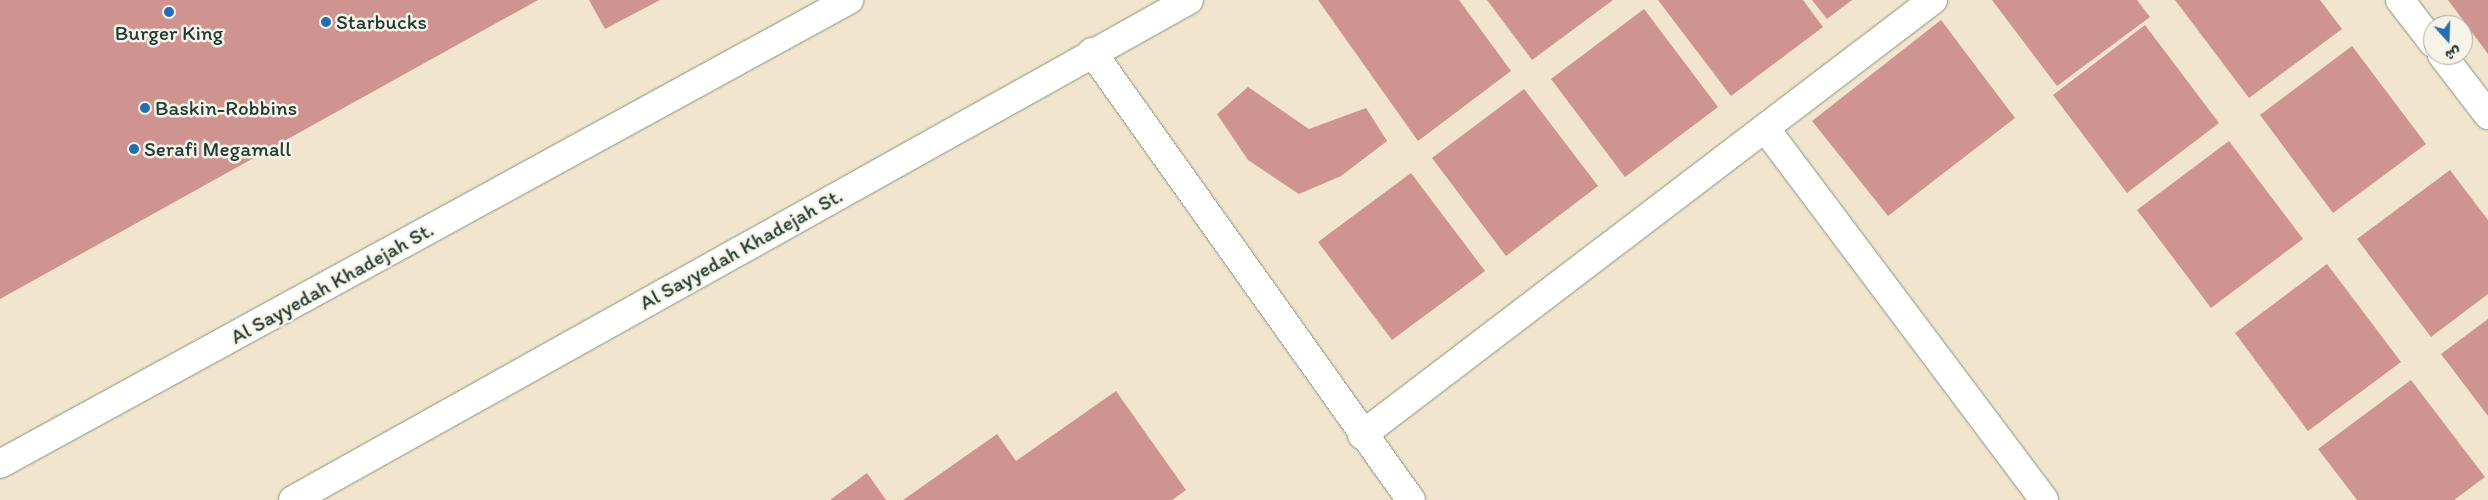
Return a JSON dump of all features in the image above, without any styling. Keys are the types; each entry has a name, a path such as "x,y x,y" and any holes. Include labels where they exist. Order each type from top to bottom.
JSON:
{"street":[{"name":"Al Sayyedah Khadejah St.","path":"0,464 849,0"},
{"name":"Al Sayyedah Khadejah St.","path":"293,500 1188,0"},
{"path":"1362,435 1934,0"},
{"path":"2400,0 2423,30"},
{"path":"1092,52 1362,435 1411,500"},
{"path":"2450,65 2488,115"},
{"path":"1765,128 2044,500"}],"building":[{"name":"Serafi Megamall","path":"0,0 538,0 0,299"},
{"path":"589,0 660,0 605,29"},
{"path":"1318,0 1459,0 1511,71 1418,141"},
{"path":"1487,0 1613,0 1532,60"},
{"path":"1658,0 1803,0 1823,27 1731,96"},
{"path":"1812,0 1852,0 1827,19"},
{"path":"1992,0 2137,0 2150,17 2057,86"},
{"path":"2175,0 2320,0 2342,29 2249,98"},
{"path":"2448,0 2488,0 2488,54 2473,34 2473,15 2459,15"},
{"path":"1644,9 1718,107 1625,177 1551,79"},
{"path":"1941,20 2015,118 1888,216 1812,121"},
{"path":"2145,25 2219,123 2127,193 2053,95"},
{"path":"2352,46 2426,144 2333,213 2260,115"},
{"path":"1248,87 1309,129 1366,108 1387,141 1341,176 1299,194 1248,160 1217,114"},
{"path":"1524,89 1598,186 1506,256 1432,158"},
{"path":"2229,141 2303,239 2211,308 2137,210"},
{"path":"2450,170 2488,220 2488,294 2431,337 2357,239"},
{"path":"1411,173 1485,271 1392,340 1318,242"},
{"path":"2327,264 2401,362 2308,431 2235,333"},
{"path":"2488,319 2488,416 2441,354"},
{"path":"2411,380 2485,477 2454,500 2357,500 2318,449"},
{"path":"1116,391 1186,490 1172,500 903,500 997,434 1016,461"},
{"path":"867,473 886,500 830,500"}],"place":[{"name":"Burger King","path":"169,12"},
{"name":"Starbucks","path":"326,22"},
{"name":"Baskin-Robbins","path":"145,108"},
{"name":"Serafi Megamall","path":"134,149"}]}
